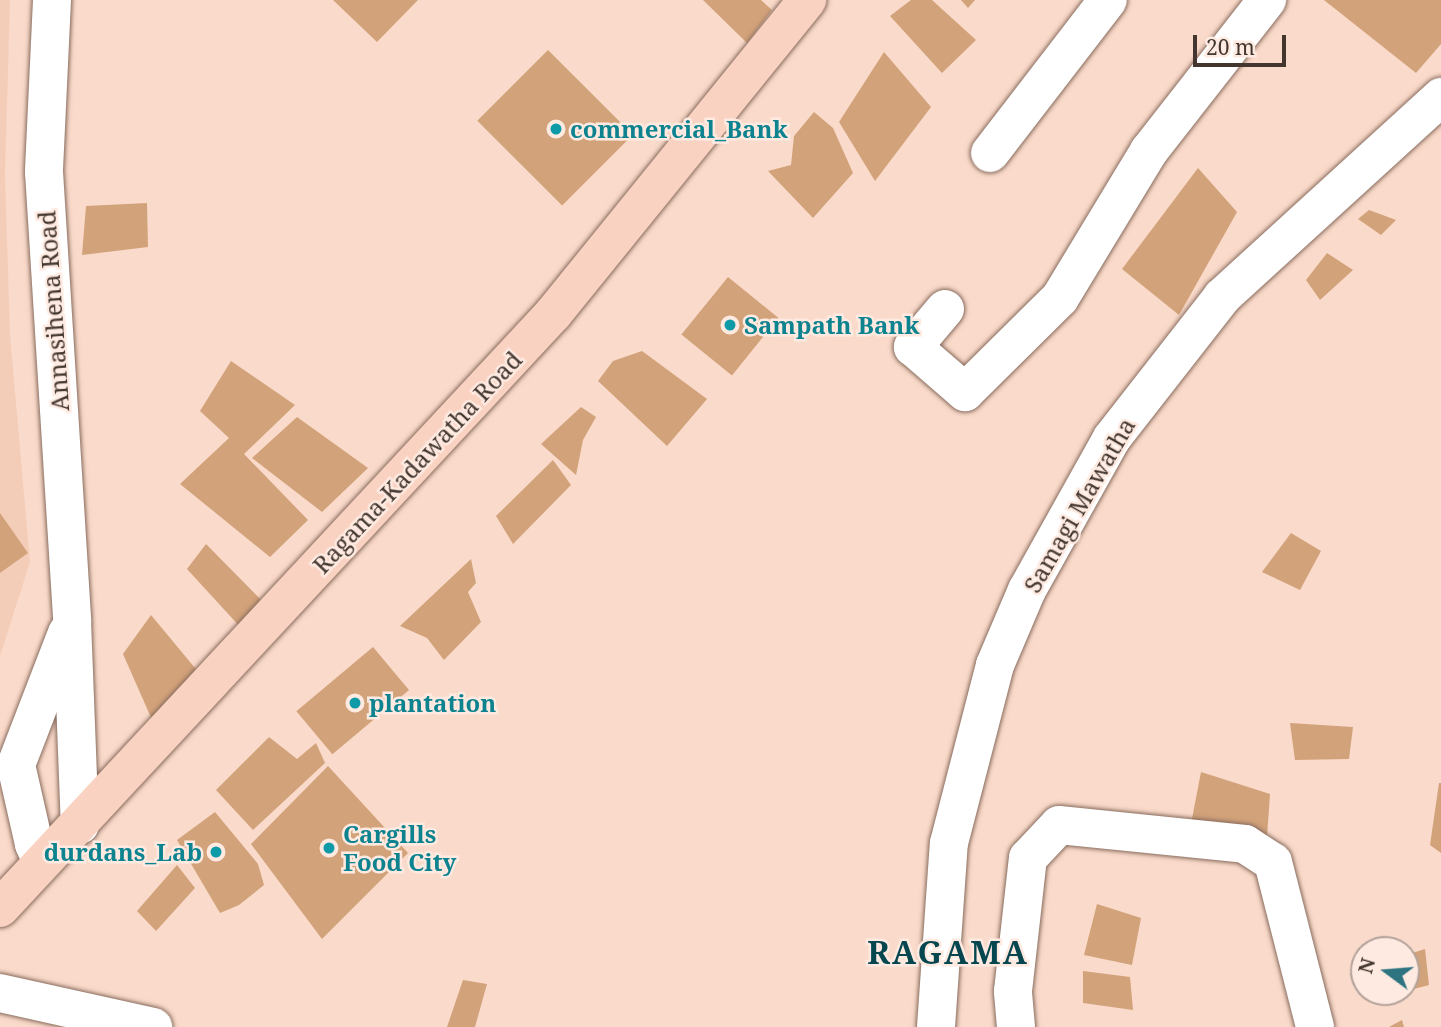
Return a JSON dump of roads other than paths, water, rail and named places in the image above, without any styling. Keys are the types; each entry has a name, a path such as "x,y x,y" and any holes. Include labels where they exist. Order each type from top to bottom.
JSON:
{"main road":[{"name":"Ragama-Kadawatha Road","path":"1,909 552,314 807,0"}],"street":[{"name":"Annasihena Road","path":"50,0 44,172 72,621 79,825"},
{"path":"990,153 1108,0"},
{"path":"945,309 913,347 965,392 1060,298 1149,151 1267,0"},
{"name":"Samagi Mawatha","path":"936,1027 949,844 995,666 1027,590 1112,438 1222,297 1441,97"},
{"name":"Annasihena Road","path":"8,756 72,621"},
{"path":"8,756 78,781"},
{"path":"8,756 34,844 42,862"},
{"path":"1016,1027 1013,991 1028,858 1059,825 1245,844 1273,862 1315,1027"},
{"path":"0,993 153,1027"}],"place":[{"name":"commercial_Bank","path":"556,129"},
{"name":"Sampath Bank","path":"730,325"},
{"name":"plantation","path":"355,703"},
{"name":"Cargills Food City","path":"329,848"},
{"name":"durdans_Lab","path":"216,852"}],"district":[{"name":"RAGAMA","path":"948,952"}]}
